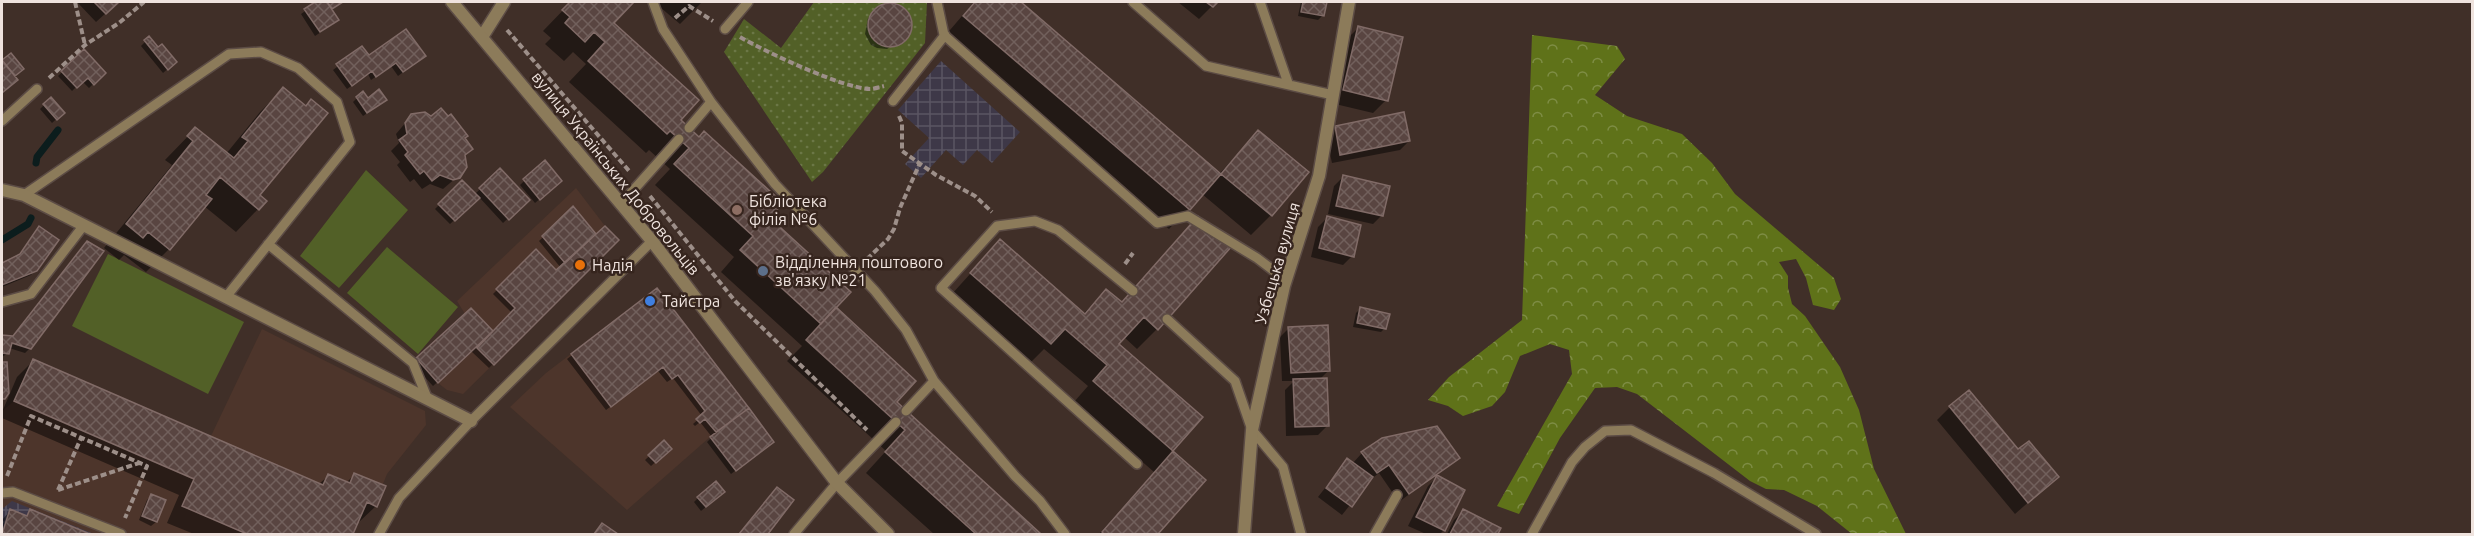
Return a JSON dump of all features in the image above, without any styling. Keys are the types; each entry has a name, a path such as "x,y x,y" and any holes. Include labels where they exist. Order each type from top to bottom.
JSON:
{"street":[{"name":"вулиця Українських Добровольців","path":"452,2 652,241 837,483 888,534"},
{"path":"482,38 504,2"},
{"name":"Узбецька вулиця","path":"1244,534 1252,430 1286,280 1319,176 1349,2"},
{"path":"2,189 24,195 471,421"}],"lane":[{"path":"652,2 663,28 711,102 775,184 875,291 906,330 934,381 1001,460 1040,501 1065,534"},
{"path":"725,28 748,2"},
{"path":"937,2 945,35 1157,223 1188,216 1257,258 1286,280"},
{"path":"1133,2 1206,66 1333,95"},
{"path":"1260,2 1288,83"},
{"path":"893,101 945,35"},
{"path":"24,195 229,54 261,52 298,68 337,102 350,142 226,297"},
{"path":"2,121 37,89"},
{"path":"689,128 711,102"},
{"path":"621,204 679,139"},
{"path":"1133,291 1058,230 1035,221 997,226 941,288 1137,464"},
{"path":"2,302 30,294 84,225"},
{"path":"379,534 399,498 471,421 652,241"},
{"path":"268,244 413,363 428,400"},
{"path":"1167,319 1235,381 1252,430 1283,467 1301,534"},
{"path":"906,411 934,381"},
{"path":"794,534 837,483 896,422"},
{"path":"1532,534 1572,462 1585,447 1605,431 1631,430 1714,473 1816,534"},
{"path":"2,493 13,492 120,534"},
{"path":"1375,534 1397,495"}],"path":[{"path":"75,2 85,45"},
{"path":"37,89 85,45 119,23 144,2"},
{"path":"689,6 725,28 782,57 846,83 870,89 908,82"},
{"path":"496,15 640,183 735,301 878,441"},
{"path":"893,101 902,123 902,151 919,165 986,204 994,214 997,226"},
{"path":"881,246 894,229 900,208 919,165"},
{"path":"6,480 31,416 147,466 120,534"},
{"path":"51,507 81,438"},
{"path":"58,490 139,463"}],"shaded area":[{"path":"941,61 1020,132 992,163 977,150 963,165 946,150 921,178 905,164 929,138 898,110"},
{"path":"576,188 605,226 619,240 463,394 447,390 438,383 465,314 457,301"},
{"path":"657,288 749,408 710,437 627,510 510,407 546,373"},
{"path":"262,329 425,411 426,425 387,474 383,484 386,486 377,507 367,503 353,534 2,534 2,411 14,401 33,359 211,436"},
{"path":"12,501 94,534 2,534 2,509"}],"green space":[{"path":"814,2 927,2 925,43 823,172 812,182 724,52 744,19 781,48"},
{"path":"1532,35 1617,46 1625,59 1595,95 1627,116 1682,134 1712,163 1735,194 1834,278 1841,299 1834,310 1813,305 1806,278 1796,259 1779,262 1788,276 1792,304 1805,316 1840,367 1859,410 1874,469 1906,534 1852,534 1817,506 1784,490 1766,489 1750,481 1637,394 1617,387 1595,388 1560,438 1519,514 1497,506 1572,374 1569,350 1550,344 1520,356 1505,392 1492,406 1463,416 1448,406 1428,400 1449,377 1522,320"},
{"path":"366,170 408,210 339,288 300,256"},
{"path":"387,247 458,307 418,354 347,293"},
{"path":"108,254 244,322 208,394 72,326"}],"building":[{"path":"94,2 119,2 106,14"},
{"path":"315,2 327,2 339,20 320,32 304,9"},
{"path":"327,2 343,2 332,9"},
{"path":"570,2 634,2 614,23 699,100 681,120 699,137 704,131 783,203 770,218 851,292 821,324 740,250 753,236 674,164 689,148 670,131 667,134 588,61 605,42 594,32 585,42 565,23 570,17 562,10"},
{"path":"975,2 1021,2 1221,174 1190,210 963,16"},
{"path":"1206,2 1218,2 1213,7"},
{"path":"1303,2 1327,2 1324,16 1301,12"},
{"path":"890,3 905,10 912,25 905,40 890,47 875,40 868,25 875,10"},
{"path":"1358,26 1403,37 1388,101 1343,90"},
{"path":"406,29 426,56 403,72 396,63 376,77 372,71 352,86 336,64 362,46 369,55"},
{"path":"149,36 158,47 162,44 177,62 168,70 144,40"},
{"path":"84,49 106,73 94,85 88,78 77,88 61,71"},
{"path":"11,53 24,69 15,76 2,60"},
{"path":"2,60 18,80 2,93"},
{"path":"283,87 306,106 311,99 328,113 260,195 267,201 259,210 220,177 206,195 212,199 170,250 148,232 143,238 126,224 193,141 187,136 195,127 234,158 248,141 242,137"},
{"path":"379,89 387,100 367,113 356,97 363,91 368,98"},
{"path":"51,97 65,113 57,120 43,104"},
{"path":"441,108 448,116 451,114 468,136 465,138 473,149 465,155 467,167 460,178 453,180 440,175 432,181 424,171 420,174 405,155 408,152 399,140 407,134 405,123 411,114 425,112 431,116"},
{"path":"1404,112 1410,141 1340,155 1335,126"},
{"path":"1258,130 1309,172 1272,216 1221,174"},
{"path":"545,160 562,181 540,200 523,179"},
{"path":"500,168 530,200 509,220 479,188"},
{"path":"1343,175 1390,186 1383,216 1336,206"},
{"path":"462,180 480,198 455,221 438,204"},
{"path":"573,206 596,234 565,263 542,236"},
{"path":"1198,216 1232,246 1158,330 1144,317 1119,344 1203,417 1173,451 1093,381 1107,365 1065,329 1051,344 970,273 1000,239 1085,314 1106,289 1122,302"},
{"path":"1327,216 1361,225 1354,257 1319,248"},
{"path":"39,226 59,240 37,271 2,285 2,263 20,254"},
{"path":"605,226 619,240 494,365 477,348 515,308 496,289 536,249 556,270"},
{"path":"87,241 104,251 31,349 12,343 9,354 2,353 2,335 13,336"},
{"path":"657,288 749,408 716,432 705,419 700,423 696,419 705,411 678,375 672,379 663,367 611,407 571,354"},
{"path":"836,307 916,381 897,402 1041,534 976,534 885,452 905,430 806,340"},
{"path":"1360,307 1390,314 1386,329 1357,323"},
{"path":"471,308 493,331 438,383 416,358"},
{"path":"1328,325 1330,371 1291,373 1288,327"},
{"path":"33,359 323,485 328,474 350,483 354,473 386,486 377,507 367,502 353,534 247,534 182,506 194,479 14,401"},
{"path":"2,362 7,362 9,393 5,399 2,399"},
{"path":"1327,378 1329,426 1295,427 1293,379"},
{"path":"1969,390 2018,449 2029,441 2059,477 2028,503 1949,406"},
{"path":"749,408 774,442 736,471 710,437"},
{"path":"1437,426 1460,458 1409,494 1389,465 1377,473 1361,452 1382,438"},
{"path":"664,440 672,449 656,463 648,455"},
{"path":"1173,451 1206,480 1158,534 1104,534 1102,532"},
{"path":"1347,458 1373,477 1352,507 1326,488"},
{"path":"1437,475 1465,490 1445,531 1416,517"},
{"path":"716,481 725,492 706,507 697,497"},
{"path":"777,487 794,500 768,534 739,534"},
{"path":"151,494 166,500 157,522 142,516"},
{"path":"10,509 27,516 30,509 90,534 2,534"},
{"path":"1463,509 1501,528 1498,534 1450,534"},
{"path":"602,523 618,534 594,534"}],"waterway":[{"path":"36,163 37,157 58,130"},
{"path":"2,240 28,224 31,218"}],"place":[{"name":"Бібліотека філія №6","path":"737,210"},
{"name":"Надія","path":"580,265"},
{"name":"Відділення поштового зв'язку №21","path":"763,271"},
{"name":"Тайстра","path":"650,301"}]}
